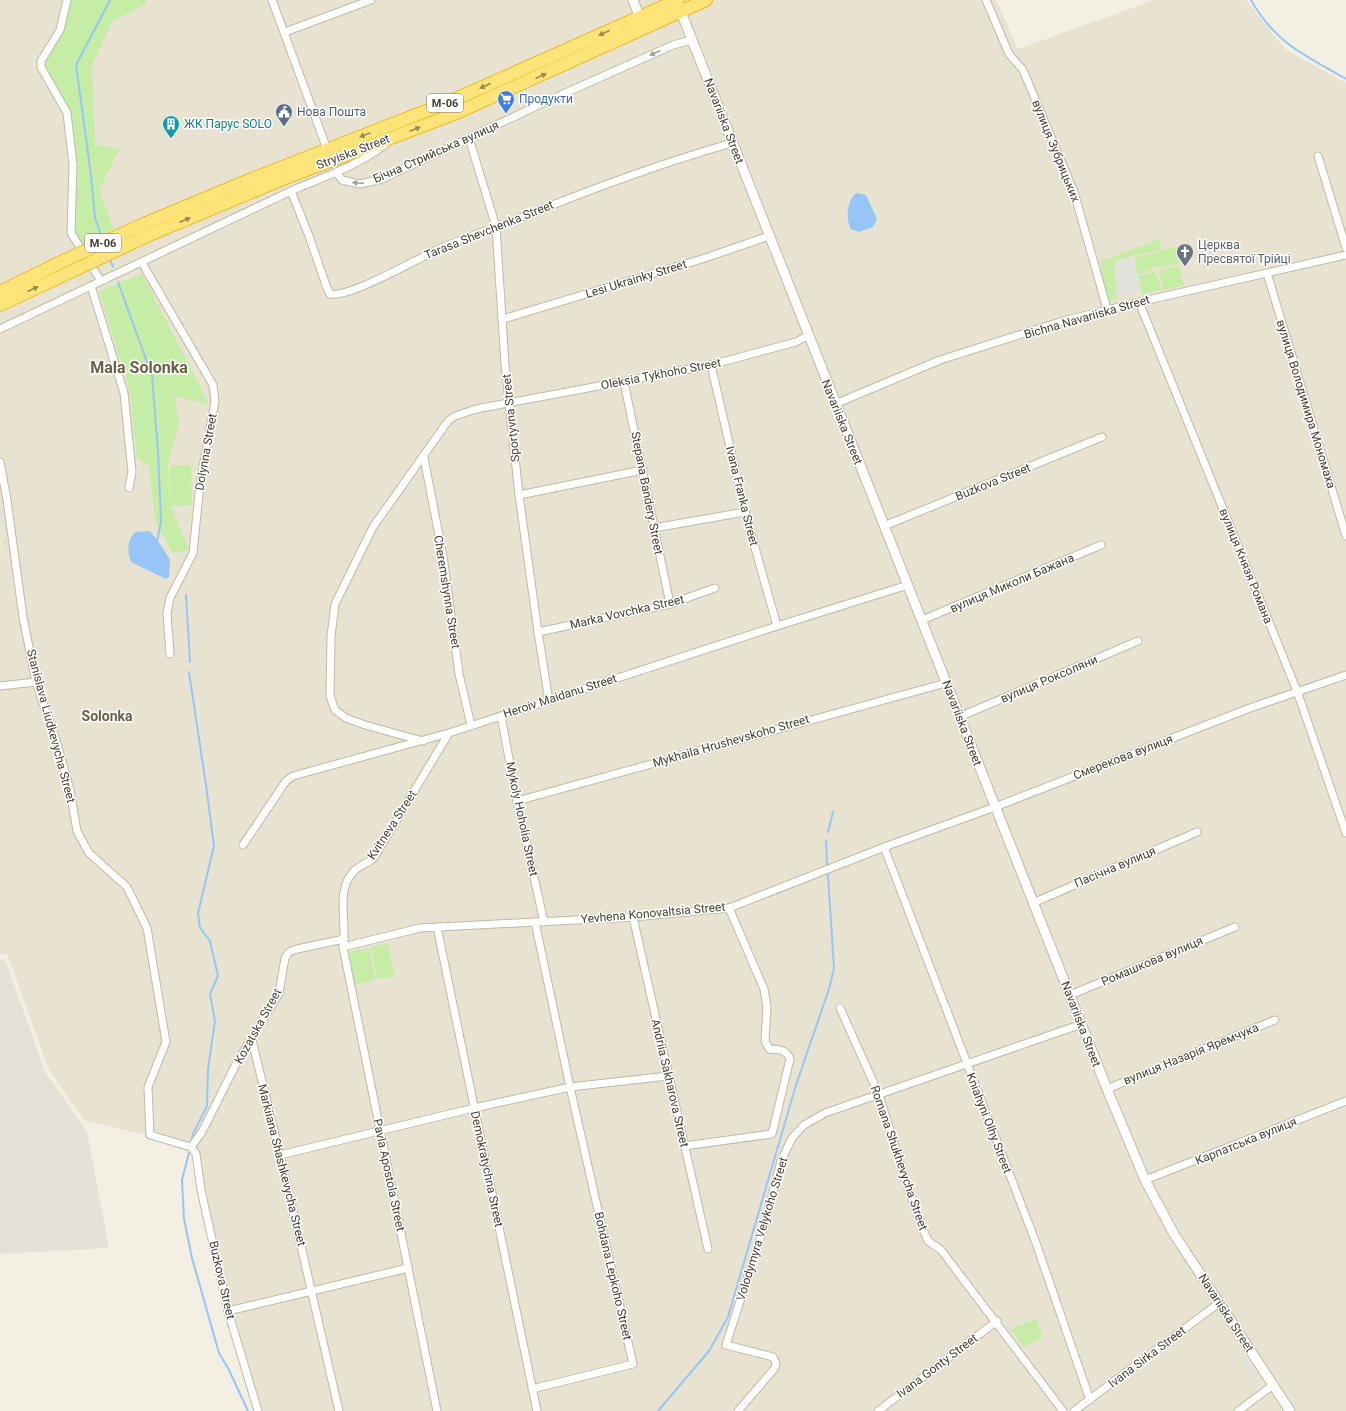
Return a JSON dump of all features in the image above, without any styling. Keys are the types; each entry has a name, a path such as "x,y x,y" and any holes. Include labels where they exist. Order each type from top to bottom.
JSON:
{"highway":[{"name":"Stryiska Street","path":"0,292 144,224 449,102 640,18 706,0"},
{"name":"Stryiska Street","path":"0,305 149,235 284,179 512,89 680,6"}],"street":[{"path":"67,0 63,24 41,61 41,67 67,113 73,165 71,232 101,281"},
{"path":"272,0 327,150"},
{"path":"285,32 371,0"},
{"path":"633,0 640,18"},
{"name":"вулиця Зубрицьких","path":"986,0 1009,54 1023,70 1074,192 1107,309"},
{"name":"Navariiska Street","path":"680,6 732,143 835,404 1107,1089 1145,1180 1174,1234 1290,1411"},
{"name":"Бічна Стрийська вулиця","path":"336,172 342,180 360,184 373,182 673,45 692,40"},
{"path":"0,330 291,191 336,172 376,152 396,136"},
{"name":"Sportyvna Street","path":"469,138 496,228 505,364 519,495 549,701"},
{"name":"Tarasa Shevchenka Street","path":"291,191 309,236 327,288 330,294 334,295 357,288 446,245 496,228 594,188 694,154 732,143"},
{"path":"1318,156 1346,248"},
{"name":"Lesi Ukrainky Street","path":"503,319 702,259 769,236"},
{"name":"Bichna Navariiska Street","path":"835,404 940,360 1107,309 1346,255"},
{"name":"Dolynna Street","path":"142,263 213,386 215,401 200,484 193,553 170,598 166,613 170,654"},
{"name":"вулиця Володимира Мономаха","path":"1267,273 1346,536"},
{"path":"91,286 124,393 132,472 129,488"},
{"name":"вулиця Князя Романа","path":"1139,302 1297,691 1346,833"},
{"name":"Oleksia Tykhoho Street","path":"423,741 346,718 335,710 330,696 331,636 336,604 373,527 396,493 424,458 448,421 455,416 476,409 711,365 796,342 809,335"},
{"name":"Ivana Franka Street","path":"711,365 745,512 777,626"},
{"name":"Stepana Bandery Street","path":"624,382 670,604"},
{"name":"Buzkova Street","path":"884,526 1102,437"},
{"name":"Cheremshynna Street","path":"424,458 442,556 459,674 471,725"},
{"name":"Stanislava Liudkevycha Street","path":"0,462 7,500 23,617 36,682 56,740 70,790 76,831 89,853 127,887 147,928 166,1042 148,1087 150,1135 191,1147"},
{"path":"519,495 643,470"},
{"path":"654,528 745,512"},
{"name":"вулиця Миколи Бажана","path":"922,620 1101,545"},
{"name":"Heroiv Maidanu Street","path":"243,845 286,781 293,776 449,733 908,585"},
{"name":"Marka Vovchka Street","path":"538,632 670,604 715,588"},
{"name":"вулиця Роксоляни","path":"959,717 1138,641"},
{"name":"Смерекова вулиця","path":"995,807 1250,708 1346,675"},
{"path":"0,686 36,682"},
{"name":"Mykhaila Hrushevskoho Street","path":"517,801 946,683"},
{"name":"Mykoly Hoholia Street","path":"501,716 517,801 544,922"},
{"name":"Kvitneva Street","path":"344,940 343,903 346,884 355,869 365,865 373,859 449,733"},
{"name":"Yevhena Konovaltsia Street","path":"343,947 420,928 544,922 729,908 884,847 995,807"},
{"name":"Пасічна вулиця","path":"1033,902 1197,832"},
{"name":"Kniahyni Olhy Street","path":"884,847 1036,1243 1090,1400"},
{"path":"684,1146 772,1134 790,1059 788,1054 783,1050 769,1049 765,1041 767,1006 764,989 729,908"},
{"name":"Andriia Sakharova Street","path":"633,916 708,1249"},
{"name":"Bohdana Lepkoho Street","path":"532,1389 633,1364 570,1087 535,922"},
{"name":"Demokratychna Street","path":"437,927 537,1411"},
{"name":"Ромашкова вулиця","path":"1070,995 1234,927"},
{"name":"Kozatska Street","path":"191,1147 202,1132 237,1062 252,1040 279,992 285,958 289,952 297,949 344,940"},
{"name":"Pavla Apostola Street","path":"344,940 343,947 437,1411"},
{"name":"Romana Shukhevycha Street","path":"840,1008 879,1095 908,1188 928,1241 941,1250 997,1321 1063,1411"},
{"name":"вулиця Назарія Яремчука","path":"1107,1089 1275,1020"},
{"name":"Volodymyra Velykoho Street","path":"738,1411 775,1368 776,1363 773,1357 726,1345 766,1220 781,1161 792,1138 804,1125 825,1113 1082,1024"},
{"name":"Markiiana Shashkevycha Street","path":"252,1040 312,1290 339,1411"},
{"path":"280,1155 474,1108 570,1087 668,1076"},
{"name":"Карпатська вулиця","path":"1145,1180 1346,1101"},
{"name":"Buzkova Street","path":"191,1147 196,1154 201,1190 228,1311 258,1411"},
{"path":"228,1311 408,1268"},
{"name":"Ivana Sirka Street","path":"1074,1411 1219,1303"},
{"name":"Ivana Gonty Street","path":"878,1411 997,1321"},
{"path":"1238,1411 1273,1385"}],"shaded area":[{"path":"0,0 996,0 1018,49 1154,0 1246,0 1285,49 1346,83 1346,1411 257,1411 192,1146 84,1120 49,1070 7,954 0,955"},
{"path":"1134,258 1141,291 1119,296 1115,262"},
{"path":"6,509 9,531 3,532 0,510"},
{"path":"0,526 4,556 0,557"},
{"path":"0,959 5,959 45,1072 87,1132 109,1248 0,1254"},
{"path":"1085,996 1091,1012 1087,1014 1081,998"},
{"path":"1242,1352 1256,1374 1252,1377 1238,1355"}],"green space":[{"path":"70,0 146,0 146,4 112,21 92,66 95,145 120,148 99,190 114,229 82,243 72,231 78,178 69,108 47,74 43,62 64,28"},
{"path":"1159,239 1162,249 1114,261 1117,299 1107,301 1100,269 1102,261"},
{"path":"1189,243 1192,251 1176,254 1178,264 1160,268 1158,266 1153,267 1152,270 1137,274 1134,258"},
{"path":"1179,266 1184,285 1163,290 1159,274 1161,270"},
{"path":"1153,272 1157,274 1161,290 1142,294 1138,276"},
{"path":"142,274 209,404 174,396 179,422 168,464 170,505 170,465 191,465 192,505 171,506 189,550 173,553 155,521 149,466 137,457 129,388 99,291"},
{"path":"388,943 395,976 377,979 371,947"},
{"path":"369,948 375,980 355,984 349,952"},
{"path":"1036,1319 1043,1337 1024,1347 1011,1329"}],"water":[{"path":"857,193 866,195 877,219 873,227 859,232 851,229 848,220 849,204"},
{"path":"150,531 170,560 169,577 166,579 131,562 128,546 132,535 135,532"}],"waterway":[{"path":"102,238 95,218 91,175 76,65 110,0"},
{"path":"1251,0 1271,28 1281,38 1292,47 1346,79"},
{"path":"110,259 113,267"},
{"path":"118,282 152,376 158,451 161,521 157,542"},
{"path":"186,595 190,662"},
{"path":"189,672 214,846 198,913 200,928 210,941 218,976 210,994 215,1021 208,1069 207,1106 193,1134 191,1142"},
{"path":"828,832 833,812"},
{"path":"826,840 827,866"},
{"path":"658,1411 709,1351 728,1317 796,1085 829,989 834,968 828,875"},
{"path":"189,1153 182,1180 184,1219 192,1258 219,1353 229,1370 248,1411"}],"place":[{"name":"Продукти","path":"506,114"},
{"name":"Нова Пошта","path":"284,127"},
{"name":"ЖК Парус SOLO","path":"171,139"},
{"name":"Церква Пресвятої Трійці","path":"1185,267"}],"district":[{"name":"Mala Solonka","path":"139,367"},
{"name":"Solonka","path":"107,716"}]}
